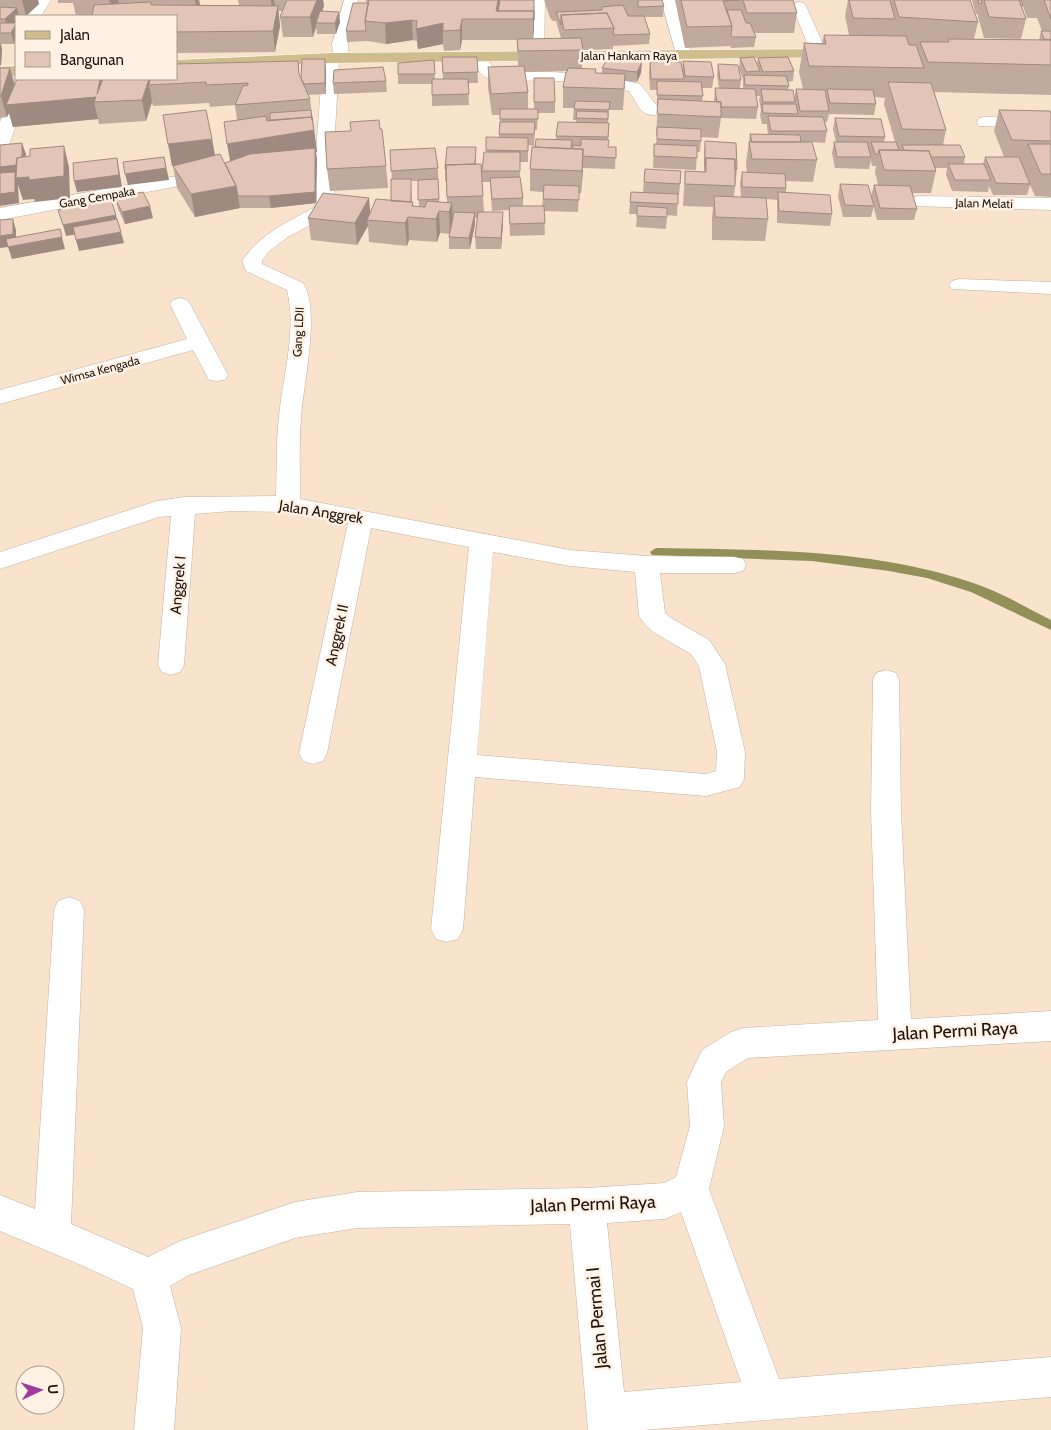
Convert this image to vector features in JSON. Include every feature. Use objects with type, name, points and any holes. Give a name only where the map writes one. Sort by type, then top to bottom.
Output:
[{"type":"main road","name":"Jalan Hankam Raya","points":[[178,65],[336,58],[858,54]]},
{"type":"street","points":[[35,15],[44,0]]},
{"type":"street","points":[[336,58],[351,0]]},
{"type":"street","points":[[536,55],[538,0]]},
{"type":"street","points":[[668,0],[684,54]]},
{"type":"street","points":[[799,6],[820,55]]},
{"type":"street","name":"Gang LDII","points":[[288,504],[290,416],[299,340],[299,296],[296,287],[253,267],[252,261],[261,248],[281,233],[320,212],[326,203],[324,166],[336,58]]},
{"type":"street","points":[[476,58],[489,73],[499,77],[563,76],[586,78],[634,87],[640,92],[647,107],[652,110],[700,117]]},
{"type":"street","points":[[0,145],[14,71]]},
{"type":"street","points":[[985,122],[1051,124]]},
{"type":"street","name":"Gang Cempaka","points":[[0,214],[194,178]]},
{"type":"street","name":"Jalan Melati","points":[[918,202],[1051,204]]},
{"type":"street","points":[[958,285],[1051,288]]},
{"type":"street","points":[[180,304],[216,375]]},
{"type":"street","name":"Wimsa Kengada","points":[[0,397],[199,342]]},
{"type":"street","name":"Jalan Anggrek","points":[[0,561],[157,509],[232,503],[288,504],[570,558],[647,564],[734,565]]},
{"type":"street","name":"Anggrek I","points":[[171,665],[184,506]]},
{"type":"street","name":"Anggrek II","points":[[312,753],[361,518]]},
{"type":"street","points":[[448,930],[482,541]]},
{"type":"street","points":[[462,765],[706,785],[730,779],[731,752],[712,664],[700,647],[662,625],[652,616],[647,564]]},
{"type":"street","points":[[886,680],[886,811],[895,1035]]},
{"type":"street","points":[[52,1236],[69,910]]},
{"type":"street","name":"Jalan Permi Raya","points":[[149,1277],[180,1260],[295,1220],[348,1211],[403,1208],[586,1206],[665,1201],[691,1189],[707,1126],[704,1082],[714,1061],[743,1043],[1051,1026]]},
{"type":"street","points":[[691,1189],[767,1400]]},
{"type":"street","name":"Jalan Permai I","points":[[586,1206],[607,1422]]},
{"type":"street","points":[[0,1213],[52,1236],[112,1258],[149,1277],[162,1328],[154,1430]]},
{"type":"street","points":[[607,1422],[767,1400],[1051,1377]]},
{"type":"building","points":[[287,0],[317,0],[310,17],[280,17]]},
{"type":"building","points":[[369,0],[498,0],[496,11],[534,11],[533,19],[462,19],[460,30],[443,31],[443,23],[416,29],[417,21],[412,20],[385,23],[365,21]]},
{"type":"building","points":[[500,0],[534,0],[534,11],[498,11]]},
{"type":"building","points":[[638,0],[662,0],[664,6],[638,7]]},
{"type":"building","points":[[681,0],[742,0],[723,1],[732,26],[687,27]]},
{"type":"building","points":[[743,0],[793,0],[797,13],[747,13]]},
{"type":"building","points":[[849,0],[890,0],[895,19],[853,18]]},
{"type":"building","points":[[894,0],[970,0],[978,22],[899,17]]},
{"type":"building","points":[[984,0],[1019,0],[1026,19],[989,17]]},
{"type":"building","points":[[1044,0],[1051,0],[1051,19]]},
{"type":"building","points":[[151,2],[151,5],[278,6],[273,31],[178,32],[178,15],[92,15],[94,5]]},
{"type":"building","points":[[353,3],[368,3],[365,21],[366,31],[346,31]]},
{"type":"building","points":[[623,5],[628,16],[644,16],[650,34],[613,35],[614,28],[607,13],[561,15],[561,25],[556,12],[602,10],[602,7]]},
{"type":"building","points":[[0,7],[17,8],[5,19],[0,19]]},
{"type":"building","points":[[727,10],[741,10],[746,23],[750,23],[756,37],[732,37],[732,26]]},
{"type":"building","points":[[320,11],[339,12],[335,23],[316,23]]},
{"type":"building","points":[[607,13],[614,28],[564,30],[561,15]]},
{"type":"building","points":[[0,23],[15,23],[11,33],[0,33]]},
{"type":"building","points":[[1041,31],[1051,31],[1051,40],[1044,39]]},
{"type":"building","points":[[824,35],[906,36],[909,45],[916,45],[924,68],[809,66],[804,43],[826,44]]},
{"type":"building","points":[[581,38],[583,50],[518,51],[517,39]]},
{"type":"building","points":[[948,39],[1051,40],[1051,65],[928,62],[920,42],[949,42]]},
{"type":"building","points":[[442,57],[477,57],[478,72],[443,73]]},
{"type":"building","points":[[754,57],[760,71],[746,72],[740,58]]},
{"type":"building","points":[[788,57],[794,71],[763,72],[758,58]]},
{"type":"building","points":[[608,58],[642,62],[637,72],[602,68]]},
{"type":"building","points":[[302,59],[325,59],[325,83],[304,84],[301,78]]},
{"type":"building","points":[[434,60],[435,74],[398,74],[398,63]]},
{"type":"building","points":[[298,61],[299,74],[310,99],[235,105],[243,86],[248,85],[248,83],[206,85],[206,82],[149,85],[150,80],[178,80],[178,64]]},
{"type":"building","points":[[683,61],[711,62],[714,77],[685,76]]},
{"type":"building","points":[[650,62],[681,62],[684,79],[651,79]]},
{"type":"building","points":[[718,64],[738,65],[741,80],[720,80]]},
{"type":"building","points":[[524,66],[528,92],[491,94],[488,67]]},
{"type":"building","points":[[383,67],[386,81],[333,83],[334,70]]},
{"type":"building","points":[[0,68],[10,68],[1,96],[0,96]]},
{"type":"building","points":[[568,68],[596,69],[595,73],[625,74],[624,89],[563,87]]},
{"type":"building","points":[[744,75],[786,76],[789,86],[745,85]]},
{"type":"building","points":[[534,78],[554,78],[555,102],[534,102]]},
{"type":"building","points":[[432,79],[468,79],[469,94],[432,95]]},
{"type":"building","points":[[17,80],[100,80],[97,94],[103,80],[149,80],[142,100],[94,102],[96,97],[6,105]]},
{"type":"building","points":[[657,81],[701,82],[703,96],[657,95]]},
{"type":"building","points":[[888,82],[931,83],[946,130],[902,129]]},
{"type":"building","points":[[715,88],[755,89],[758,107],[721,107],[721,102],[717,102]]},
{"type":"building","points":[[761,89],[793,90],[795,102],[763,102]]},
{"type":"building","points":[[796,89],[825,90],[829,111],[800,111]]},
{"type":"building","points":[[827,89],[873,90],[876,104],[830,103]]},
{"type":"building","points":[[658,99],[721,102],[721,117],[657,114]]},
{"type":"building","points":[[575,101],[610,102],[609,110],[574,109]]},
{"type":"building","points":[[762,104],[796,104],[798,114],[763,113]]},
{"type":"building","points":[[500,109],[538,109],[538,119],[500,119]]},
{"type":"building","points":[[206,110],[212,139],[168,144],[163,115]]},
{"type":"building","points":[[311,110],[312,117],[270,120],[270,113]]},
{"type":"building","points":[[999,110],[1050,111],[1051,141],[1012,140]]},
{"type":"building","points":[[577,111],[608,112],[608,119],[576,118]]},
{"type":"building","points":[[266,116],[267,121],[312,117],[314,130],[227,144],[224,122]]},
{"type":"building","points":[[768,116],[823,117],[827,131],[771,131]]},
{"type":"building","points":[[835,118],[881,119],[885,137],[839,136]]},
{"type":"building","points":[[379,120],[380,129],[382,129],[386,166],[327,169],[325,132],[351,131],[350,122]]},
{"type":"building","points":[[500,122],[535,122],[534,134],[499,134]]},
{"type":"building","points":[[558,122],[609,123],[608,137],[556,136]]},
{"type":"building","points":[[657,127],[701,129],[701,141],[657,139]]},
{"type":"building","points":[[750,134],[800,135],[801,142],[752,142]]},
{"type":"building","points":[[486,137],[528,138],[528,151],[486,150]]},
{"type":"building","points":[[536,139],[572,140],[571,149],[535,147]]},
{"type":"building","points":[[581,139],[609,140],[608,147],[616,147],[616,158],[583,156],[583,149],[573,149],[573,145],[581,146]]},
{"type":"building","points":[[705,141],[736,143],[737,169],[735,169],[735,159],[706,158],[705,167]]},
{"type":"building","points":[[749,142],[812,142],[817,160],[752,159]]},
{"type":"building","points":[[834,142],[867,142],[871,157],[837,157]]},
{"type":"building","points":[[871,142],[896,142],[899,150],[879,150],[878,154],[875,154]]},
{"type":"building","points":[[22,143],[22,157],[17,158],[16,165],[0,167],[0,145]]},
{"type":"building","points":[[654,144],[697,146],[697,158],[654,156]]},
{"type":"building","points":[[1028,144],[1051,144],[1051,174],[1041,174]]},
{"type":"building","points":[[902,145],[960,145],[965,157],[931,157],[929,151],[904,150]]},
{"type":"building","points":[[64,146],[64,176],[29,180],[29,177],[16,178],[17,158],[30,156],[30,149]]},
{"type":"building","points":[[447,147],[476,147],[475,164],[446,165],[445,169]]},
{"type":"building","points":[[532,147],[583,149],[582,171],[530,169]]},
{"type":"building","points":[[315,148],[315,192],[269,196],[238,196],[236,186],[225,163],[250,154]]},
{"type":"building","points":[[435,148],[438,168],[391,171],[390,150]]},
{"type":"building","points":[[879,150],[929,151],[936,171],[884,170]]},
{"type":"building","points":[[484,152],[520,152],[520,171],[482,171]]},
{"type":"building","points":[[220,154],[236,186],[191,194],[173,166]]},
{"type":"building","points":[[164,157],[166,168],[125,174],[123,162]]},
{"type":"building","points":[[985,157],[1019,157],[1030,184],[996,183]]},
{"type":"building","points":[[117,158],[119,175],[74,181],[73,163]]},
{"type":"building","points":[[706,158],[735,159],[735,186],[685,184],[685,171],[706,172]]},
{"type":"building","points":[[481,164],[483,196],[447,197],[446,165]]},
{"type":"building","points":[[948,164],[984,164],[991,180],[955,180]]},
{"type":"building","points":[[645,169],[681,171],[680,184],[644,182]]},
{"type":"building","points":[[15,172],[15,192],[0,194],[0,173]]},
{"type":"building","points":[[742,172],[785,174],[786,188],[742,187]]},
{"type":"building","points":[[520,177],[523,198],[492,199],[490,178]]},
{"type":"building","points":[[391,179],[411,179],[411,202],[391,201]]},
{"type":"building","points":[[438,179],[439,199],[418,200],[418,180]]},
{"type":"building","points":[[840,184],[868,185],[874,206],[845,205]]},
{"type":"building","points":[[544,185],[579,186],[579,200],[543,199]]},
{"type":"building","points":[[874,185],[910,186],[917,209],[880,208]]},
{"type":"building","points":[[143,192],[150,206],[122,212],[115,198]]},
{"type":"building","points":[[631,192],[678,194],[678,204],[630,202]]},
{"type":"building","points":[[778,192],[830,195],[832,214],[779,211]]},
{"type":"building","points":[[323,193],[369,198],[355,223],[308,218]]},
{"type":"building","points":[[714,196],[766,198],[768,219],[715,217]]},
{"type":"building","points":[[376,199],[413,202],[412,206],[425,207],[427,201],[452,203],[449,212],[439,211],[436,219],[408,217],[405,223],[367,220]]},
{"type":"building","points":[[111,200],[116,215],[63,225],[58,210]]},
{"type":"building","points":[[509,206],[544,206],[545,223],[510,224]]},
{"type":"building","points":[[637,206],[667,208],[667,217],[637,216]]},
{"type":"building","points":[[454,212],[475,213],[469,238],[449,237]]},
{"type":"building","points":[[478,212],[503,212],[501,238],[475,237]]},
{"type":"building","points":[[13,219],[13,234],[0,236],[0,220]]},
{"type":"building","points":[[117,219],[121,232],[76,240],[73,227]]},
{"type":"building","points":[[60,229],[62,237],[8,247],[6,239]]},
{"type":"waterway","points":[[656,552],[812,557],[889,566],[965,585],[997,598],[1051,625]]}]
